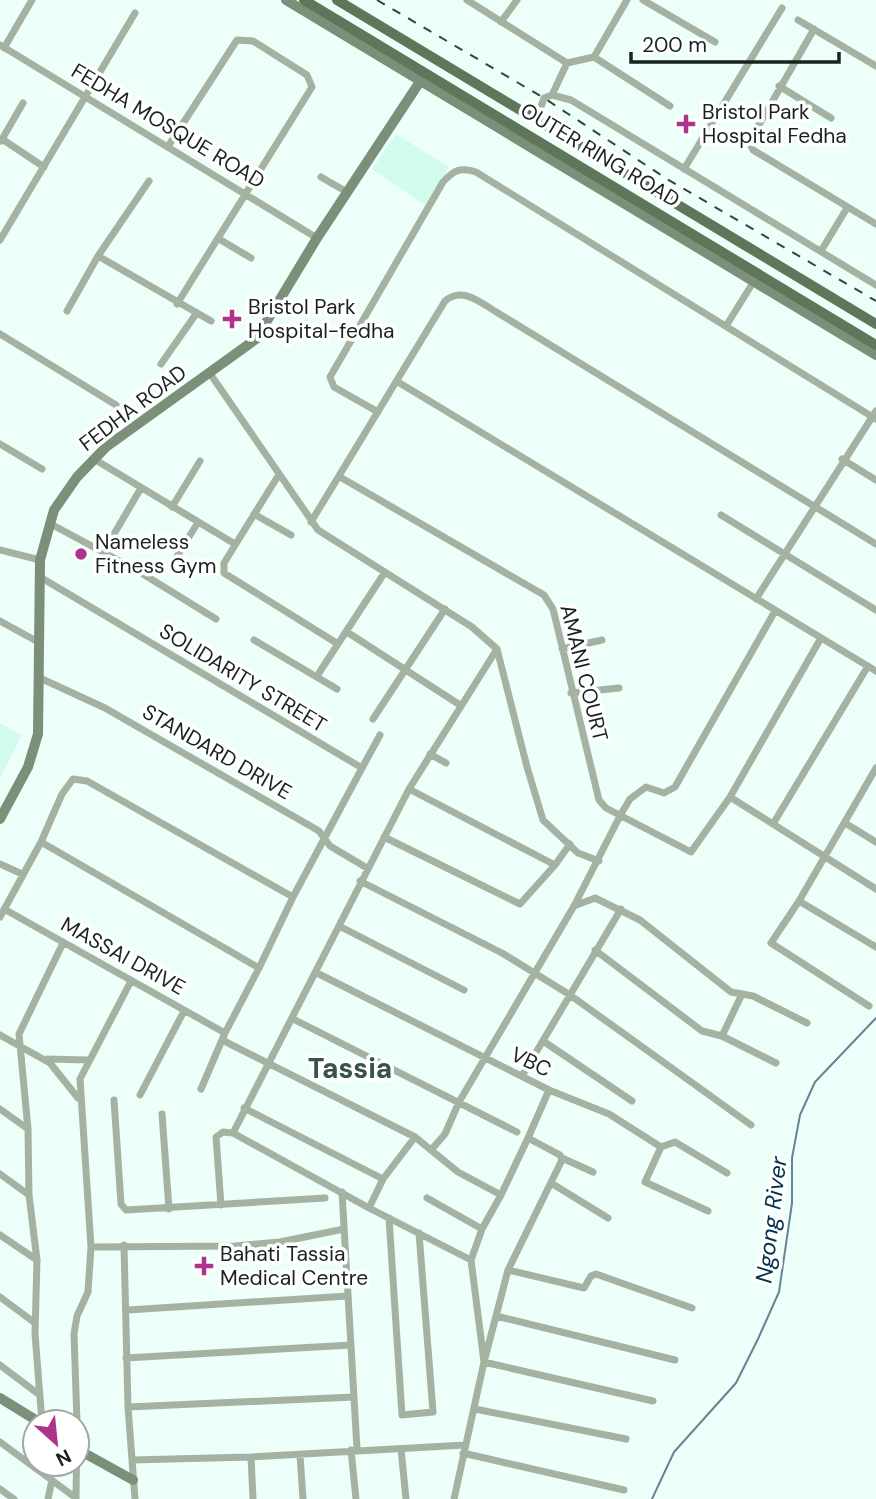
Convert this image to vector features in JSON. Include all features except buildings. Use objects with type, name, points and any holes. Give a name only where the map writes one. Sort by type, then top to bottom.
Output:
[{"type":"main road","name":"OUTER RING ROAD","points":[[303,0],[876,345]]},
{"type":"main road","name":"OUTER RING ROAD","points":[[337,0],[876,324]]},
{"type":"street","points":[[2,47],[33,0]]},
{"type":"street","points":[[286,0],[876,355]]},
{"type":"street","points":[[467,0],[567,63],[594,57],[670,106]]},
{"type":"street","points":[[501,22],[517,0]]},
{"type":"street","points":[[594,57],[627,0]]},
{"type":"street","points":[[643,0],[715,42]]},
{"type":"street","points":[[684,169],[782,8]]},
{"type":"street","points":[[0,240],[135,13]]},
{"type":"street","points":[[798,20],[876,66]]},
{"type":"street","points":[[814,29],[749,138],[750,146],[876,224]]},
{"type":"street","points":[[169,145],[235,42],[242,38],[253,41],[307,75],[312,87],[177,304]]},
{"type":"street","name":"FEDHA MOSQUE ROAD","points":[[2,47],[169,145],[317,238]]},
{"type":"street","points":[[537,118],[544,98],[552,94],[567,63]]},
{"type":"street","name":"FEDHA ROAD","points":[[0,819],[34,751],[40,717],[40,560],[49,523],[66,491],[94,459],[118,438],[211,375],[256,339],[317,238],[421,80]]},
{"type":"street","points":[[779,86],[831,118]]},
{"type":"street","points":[[552,94],[571,100],[876,285]]},
{"type":"street","points":[[23,103],[1,141],[44,167]]},
{"type":"street","points":[[378,412],[334,387],[330,377],[443,182],[459,169],[476,172],[875,416],[842,459],[756,599]]},
{"type":"street","points":[[321,177],[347,192]]},
{"type":"street","points":[[67,311],[98,256],[149,181]]},
{"type":"street","points":[[821,251],[847,208]]},
{"type":"street","points":[[219,239],[251,258]]},
{"type":"street","points":[[98,256],[177,304],[211,321]]},
{"type":"street","points":[[726,326],[754,281]]},
{"type":"street","points":[[311,523],[445,301],[452,295],[464,294],[876,544]]},
{"type":"street","points":[[161,364],[196,314]]},
{"type":"street","points":[[0,334],[116,405]]},
{"type":"street","points":[[211,375],[311,523],[330,540],[472,627],[497,649],[543,820],[585,857],[599,862]]},
{"type":"street","points":[[398,382],[876,671]]},
{"type":"street","points":[[0,444],[42,469]]},
{"type":"street","points":[[94,459],[197,524],[235,544]]},
{"type":"street","points":[[842,459],[876,480]]},
{"type":"street","points":[[172,507],[200,461]]},
{"type":"street","points":[[278,476],[224,563],[226,577],[338,644]]},
{"type":"street","name":"AMANI COURT","points":[[340,477],[544,595],[553,609],[596,795],[606,808],[691,852],[730,797]]},
{"type":"street","points":[[104,551],[141,488]]},
{"type":"street","points":[[254,514],[291,536]]},
{"type":"street","points":[[721,515],[876,610]]},
{"type":"street","points":[[49,523],[104,551],[216,619]]},
{"type":"street","points":[[174,561],[197,524]]},
{"type":"street","points":[[0,550],[40,560]]},
{"type":"street","points":[[317,676],[385,572]]},
{"type":"street","name":"SOLIDARITY STREET","points":[[40,577],[362,768]]},
{"type":"street","points":[[373,719],[445,609]]},
{"type":"street","points":[[432,1149],[445,1134],[460,1102],[599,862],[630,799],[642,789],[651,787],[664,793],[675,788],[775,611]]},
{"type":"street","points":[[0,621],[40,644]]},
{"type":"street","points":[[346,632],[460,705]]},
{"type":"street","points":[[821,638],[730,797],[876,889]]},
{"type":"street","points":[[254,640],[337,689]]},
{"type":"street","points":[[562,649],[601,640]]},
{"type":"street","points":[[233,1133],[341,927],[360,881],[409,789],[497,649]]},
{"type":"street","points":[[773,824],[867,666]]},
{"type":"street","name":"STANDARD DRIVE","points":[[40,678],[128,721],[308,824],[326,838],[330,846],[367,868]]},
{"type":"street","points":[[571,693],[619,688]]},
{"type":"street","points":[[201,1089],[223,1037],[293,897],[380,735]]},
{"type":"street","points":[[430,754],[446,763]]},
{"type":"street","points":[[869,1006],[771,943],[873,781],[876,768]]},
{"type":"street","points":[[2,913],[41,842],[67,785],[79,779],[293,897]]},
{"type":"street","points":[[409,789],[555,865]]},
{"type":"street","points":[[845,823],[876,842]]},
{"type":"street","points":[[384,837],[520,905],[570,844]]},
{"type":"street","points":[[41,842],[259,968]]},
{"type":"street","points":[[0,864],[22,874]]},
{"type":"street","points":[[360,881],[502,953],[570,995],[751,1125]]},
{"type":"street","points":[[574,906],[596,898],[621,909],[732,992],[753,996],[807,1023]]},
{"type":"street","points":[[799,901],[876,947]]},
{"type":"street","points":[[522,1076],[621,909]]},
{"type":"street","name":"MASSAI DRIVE","points":[[2,913],[131,981],[270,1063],[415,1137],[458,1172],[501,1195]]},
{"type":"street","points":[[341,927],[464,990]]},
{"type":"street","points":[[39,1408],[35,1322],[37,1259],[29,1195],[28,1129],[19,1034],[63,943]]},
{"type":"street","points":[[595,950],[702,1031],[722,1036],[776,1063]]},
{"type":"street","name":"VBC","points":[[317,973],[549,1090],[609,1114],[661,1147],[675,1142],[727,1173]]},
{"type":"street","points":[[77,1408],[74,1334],[77,1316],[88,1292],[91,1247],[79,1098],[80,1074],[131,981]]},
{"type":"street","points":[[722,1036],[742,994]]},
{"type":"street","points":[[140,1095],[184,1011]]},
{"type":"street","points":[[293,1019],[517,1132]]},
{"type":"street","points":[[0,1035],[56,1068],[79,1098]]},
{"type":"street","points":[[543,1041],[632,1101]]},
{"type":"street","points":[[44,1059],[88,1060]]},
{"type":"street","points":[[484,1362],[471,1259],[482,1229],[501,1195],[549,1090]]},
{"type":"street","points":[[114,1100],[121,1206],[127,1210],[325,1198]]},
{"type":"street","points":[[244,1108],[383,1179]]},
{"type":"street","points":[[0,1109],[28,1129]]},
{"type":"street","points":[[162,1114],[169,1209]]},
{"type":"street","points":[[221,1205],[216,1137],[223,1132],[233,1133],[369,1208],[471,1259]]},
{"type":"street","points":[[369,1208],[383,1179],[415,1137]]},
{"type":"street","points":[[528,1138],[593,1172]]},
{"type":"street","points":[[661,1147],[645,1182],[708,1211]]},
{"type":"street","points":[[454,1499],[484,1362],[508,1270],[562,1158]]},
{"type":"street","points":[[0,1174],[29,1195]]},
{"type":"street","points":[[551,1183],[608,1218]]},
{"type":"street","points":[[342,1192],[354,1397],[356,1499]]},
{"type":"street","points":[[427,1198],[482,1229]]},
{"type":"street","points":[[389,1218],[402,1415],[433,1412],[419,1233]]},
{"type":"street","points":[[91,1247],[235,1246],[280,1242],[344,1229]]},
{"type":"street","points":[[0,1235],[37,1259]]},
{"type":"street","points":[[124,1245],[128,1310],[128,1407],[135,1499]]},
{"type":"street","points":[[508,1270],[584,1288],[591,1276],[596,1274],[692,1308]]},
{"type":"street","points":[[128,1310],[348,1296]]},
{"type":"street","points":[[0,1297],[35,1322]]},
{"type":"street","points":[[496,1316],[675,1360]]},
{"type":"street","points":[[126,1358],[351,1345]]},
{"type":"street","points":[[484,1362],[653,1401]]},
{"type":"street","points":[[0,1365],[37,1392]]},
{"type":"street","points":[[128,1407],[354,1397]]},
{"type":"street","points":[[0,1398],[21,1411]]},
{"type":"street","points":[[475,1409],[626,1439]]},
{"type":"street","points":[[0,1442],[76,1499]]},
{"type":"street","points":[[401,1449],[406,1499]]},
{"type":"street","points":[[132,1460],[300,1455],[354,1450],[464,1449],[624,1490]]},
{"type":"street","points":[[300,1455],[303,1499]]},
{"type":"street","points":[[91,1457],[133,1480]]},
{"type":"street","points":[[251,1457],[253,1499]]},
{"type":"street","points":[[76,1478],[76,1499]]},
{"type":"street","points":[[48,1499],[52,1480]]},
{"type":"street","points":[[0,1489],[14,1499]]},
{"type":"shaded area","points":[[396,134],[449,167],[425,205],[372,169]]},
{"type":"shaded area","points":[[0,723],[22,735],[0,778]]},
{"type":"waterway","name":"Ngong River","points":[[652,1499],[674,1452],[736,1383],[758,1339],[779,1292],[792,1203],[792,1158],[800,1115],[815,1082],[876,1018]]},
{"type":"railway","points":[[377,0],[544,98],[667,179],[876,301]]},
{"type":"place","name":"Bristol Park Hospital Fedha","points":[[686,124]]},
{"type":"place","name":"Bristol Park Hospital-fedha","points":[[232,319]]},
{"type":"place","name":"Nameless Fitness Gym","points":[[81,554]]},
{"type":"place","name":"Bahati Tassia Medical Centre","points":[[204,1266]]},
{"type":"district","name":"Tassia","points":[[350,1068]]}]
